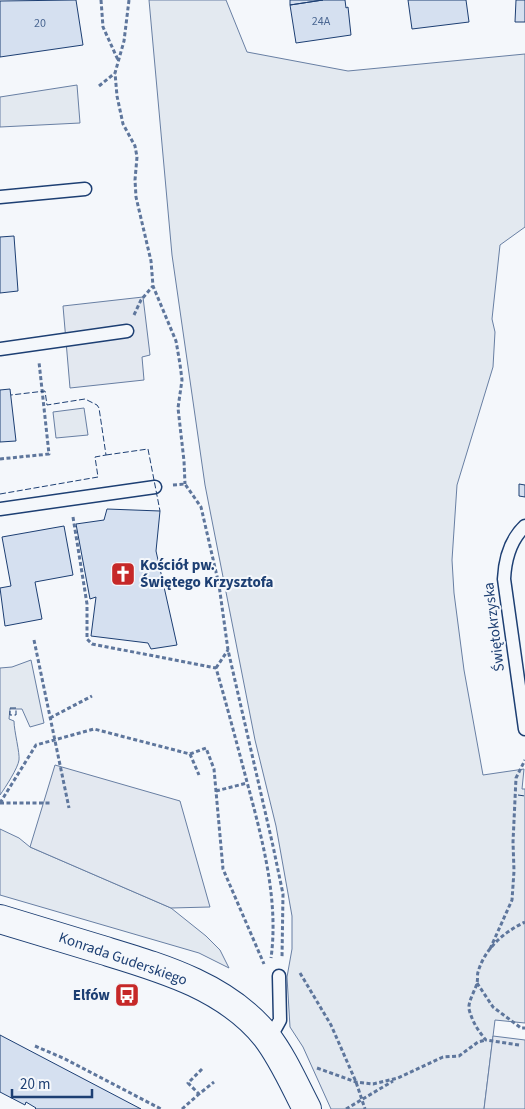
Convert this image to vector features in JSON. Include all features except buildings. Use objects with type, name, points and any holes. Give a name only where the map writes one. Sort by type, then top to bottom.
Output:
[{"type":"street","name":"Konrada Guderskiego","points":[[0,919],[141,962],[185,978],[222,998],[243,1014],[266,1036],[281,1057],[307,1109]]},
{"type":"lane","points":[[0,197],[85,189]]},
{"type":"lane","points":[[0,349],[127,331]]},
{"type":"lane","points":[[0,509],[155,487]]},
{"type":"lane","name":"Świętokrzyska","points":[[525,526],[512,544],[505,560],[504,579],[525,730]]},
{"type":"lane","points":[[266,1036],[280,1020],[279,976]]},
{"type":"path","points":[[101,0],[104,28],[118,60]]},
{"type":"path","points":[[129,0],[124,41],[115,73],[117,96],[123,124],[135,146],[138,157],[135,180],[151,261],[153,286],[176,341],[182,380],[178,408],[185,484],[201,507],[219,584],[228,650],[273,846],[282,894],[282,953],[279,976]]},
{"type":"path","points":[[98,86],[115,73]]},
{"type":"path","points":[[127,331],[141,300],[153,286]]},
{"type":"path","points":[[0,459],[49,454],[41,375]]},
{"type":"path","points":[[155,487],[185,484]]},
{"type":"path","points":[[70,499],[87,604],[87,639],[99,647],[216,668]]},
{"type":"path","points":[[34,640],[69,808]]},
{"type":"path","points":[[228,650],[216,668],[260,833],[266,864],[273,927],[271,961]]},
{"type":"path","points":[[50,718],[92,696]]},
{"type":"path","points":[[0,803],[36,745],[94,729],[190,754],[206,748],[214,769],[223,869],[280,1002]]},
{"type":"path","points":[[190,754],[199,775]]},
{"type":"path","points":[[486,1040],[473,1022],[468,1007],[483,960],[490,949],[512,900],[516,778],[525,760]]},
{"type":"path","points":[[216,791],[247,783]]},
{"type":"path","points":[[0,803],[52,803]]},
{"type":"path","points":[[490,949],[509,930],[525,922]]},
{"type":"path","points":[[273,946],[288,960]]},
{"type":"path","points":[[294,966],[331,1024],[356,1082],[365,1109]]},
{"type":"path","points":[[477,983],[493,1007],[521,1028],[525,1028]]},
{"type":"path","points":[[346,1109],[398,1078],[443,1057],[459,1056],[478,1042],[486,1040],[519,1045]]},
{"type":"path","points":[[35,1046],[63,1058],[161,1109]]},
{"type":"path","points":[[314,1066],[356,1082],[373,1084],[398,1078]]},
{"type":"path","points":[[199,1094],[188,1083],[202,1069]]},
{"type":"path","points":[[182,1109],[214,1082]]},
{"type":"shaded area","points":[[149,0],[226,0],[247,52],[348,71],[525,54],[525,227],[500,245],[492,319],[495,332],[493,367],[457,485],[452,560],[454,593],[464,670],[483,775],[524,769],[522,789],[525,789],[525,1023],[495,1020],[484,1109],[331,1109],[303,1047],[290,1027],[287,977],[292,949],[292,916],[276,826],[255,740],[205,485],[172,255]]},
{"type":"shaded area","points":[[77,85],[80,123],[0,127],[0,97]]},
{"type":"shaded area","points":[[143,297],[150,355],[142,357],[144,380],[70,388],[63,306]]},
{"type":"shaded area","points":[[84,408],[88,435],[56,438],[53,412]]},
{"type":"shaded area","points":[[31,660],[44,723],[30,727],[22,709],[10,709],[9,719],[14,721],[19,760],[14,773],[0,795],[0,668],[12,667]]},
{"type":"shaded area","points":[[55,765],[180,801],[210,907],[171,908],[30,847]]},
{"type":"shaded area","points":[[0,829],[19,838],[30,847],[171,908],[206,936],[220,950],[229,968],[199,953],[0,895]]},
{"type":"shaded area","points":[[493,1036],[525,1040],[525,1109],[484,1109]]},
{"type":"fence","points":[[0,494],[98,477],[95,457],[106,455],[97,405],[85,399],[47,405],[45,391],[11,395]]},
{"type":"fence","points":[[106,455],[148,449],[160,511]]},
{"type":"fence","points":[[10,708],[16,708],[16,715],[10,715],[10,708]]},
{"type":"fence","points":[[518,795],[525,796]]},
{"type":"place","name":"Kościół pw. Świętego Krzysztofa","points":[[123,574]]},
{"type":"place","name":"Elfów","points":[[127,995]]}]
